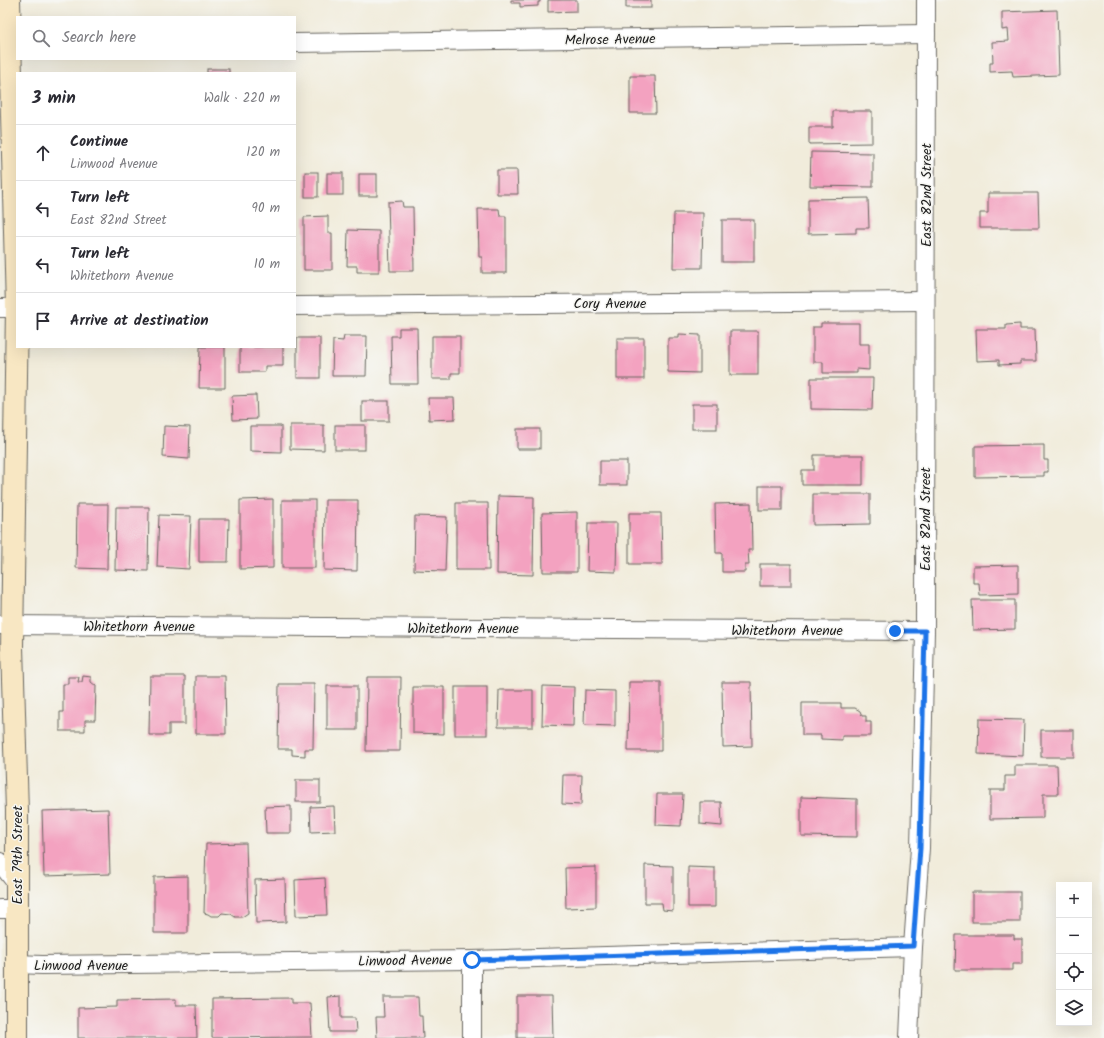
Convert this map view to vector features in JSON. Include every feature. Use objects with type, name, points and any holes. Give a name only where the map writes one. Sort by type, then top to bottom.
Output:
[{"type":"main road","name":"East 79th Street","points":[[10,0],[9,48],[16,276]]},
{"type":"main road","name":"East 79th Street","points":[[16,337],[6,625],[17,811],[18,884],[8,909],[17,964],[17,1038]]},
{"type":"street","name":"East 82nd Street","points":[[909,1038],[913,946],[920,848],[925,631],[926,0]]},
{"type":"street","name":"Melrose Avenue","points":[[296,43],[926,34]]},
{"type":"street","name":"Cory Avenue","points":[[296,306],[925,301]]},
{"type":"street","points":[[0,308],[16,308]]},
{"type":"street","name":"Whitethorn Avenue","points":[[6,625],[925,631]]},
{"type":"street","points":[[0,862],[18,884]]},
{"type":"street","name":"Linwood Avenue","points":[[17,964],[42,966],[472,960],[913,946]]},
{"type":"street","points":[[472,960],[472,1038]]},
{"type":"building","points":[[511,0],[540,0],[540,2],[538,2],[538,6],[520,7],[520,3],[511,3]]},
{"type":"building","points":[[548,0],[577,0],[577,11],[548,12]]},
{"type":"building","points":[[626,0],[651,0],[651,8],[626,8]]},
{"type":"building","points":[[1057,10],[1059,75],[1013,77],[1012,71],[990,72],[990,63],[993,63],[992,42],[1009,41],[1008,29],[1002,30],[1002,12]]},
{"type":"building","points":[[207,69],[229,69],[229,72],[207,72]]},
{"type":"building","points":[[630,76],[655,76],[656,113],[630,113]]},
{"type":"building","points":[[833,111],[872,111],[872,143],[809,144],[809,127],[833,127]]},
{"type":"building","points":[[811,152],[873,153],[873,187],[810,186]]},
{"type":"building","points":[[497,170],[517,170],[518,194],[497,194]]},
{"type":"building","points":[[305,172],[318,172],[318,197],[305,197]]},
{"type":"building","points":[[327,173],[343,173],[343,195],[327,195]]},
{"type":"building","points":[[359,174],[377,174],[377,196],[359,196]]},
{"type":"building","points":[[988,193],[1038,193],[1039,228],[980,228],[980,213],[988,213]]},
{"type":"building","points":[[868,198],[869,228],[856,228],[856,233],[808,234],[808,199]]},
{"type":"building","points":[[402,201],[403,207],[413,207],[414,271],[390,271],[388,202]]},
{"type":"building","points":[[478,209],[499,209],[500,216],[506,216],[506,273],[482,273],[482,257],[479,257]]},
{"type":"building","points":[[674,213],[703,213],[702,268],[673,268]]},
{"type":"building","points":[[328,216],[328,233],[332,233],[332,270],[304,270],[304,217]]},
{"type":"building","points":[[722,220],[754,220],[754,262],[722,262]]},
{"type":"building","points":[[348,230],[379,231],[379,272],[357,272],[357,266],[347,266]]},
{"type":"building","points":[[821,323],[859,323],[859,344],[869,344],[869,370],[857,369],[857,373],[823,373],[823,362],[813,362],[813,327],[821,327]]},
{"type":"building","points":[[1020,324],[1020,329],[1035,329],[1036,361],[1020,361],[1020,364],[999,365],[999,360],[977,361],[976,329],[1006,329],[1006,325]]},
{"type":"building","points":[[399,328],[417,328],[418,384],[392,384],[391,336],[399,336]]},
{"type":"building","points":[[730,331],[758,331],[758,375],[730,375]]},
{"type":"building","points":[[679,334],[700,335],[700,373],[668,372],[668,338],[679,338]]},
{"type":"building","points":[[344,336],[367,336],[366,376],[332,376],[333,340],[343,341]]},
{"type":"building","points":[[432,336],[460,336],[460,373],[451,373],[451,379],[432,379]]},
{"type":"building","points":[[297,338],[320,338],[320,378],[297,378]]},
{"type":"building","points":[[617,338],[644,338],[644,379],[617,379]]},
{"type":"building","points":[[200,348],[225,348],[225,388],[199,388]]},
{"type":"building","points":[[240,348],[283,348],[283,366],[265,366],[265,372],[240,372]]},
{"type":"building","points":[[811,378],[873,378],[872,410],[811,409]]},
{"type":"building","points":[[256,395],[257,419],[233,420],[232,396]]},
{"type":"building","points":[[428,398],[454,398],[455,419],[429,420]]},
{"type":"building","points":[[362,401],[389,401],[389,421],[362,421]]},
{"type":"building","points":[[692,404],[717,404],[717,429],[692,429]]},
{"type":"building","points":[[290,425],[324,425],[324,450],[290,449]]},
{"type":"building","points":[[335,425],[365,425],[365,450],[335,450]]},
{"type":"building","points":[[164,426],[190,427],[189,459],[163,457]]},
{"type":"building","points":[[250,426],[281,426],[281,452],[250,451]]},
{"type":"building","points":[[517,429],[540,429],[540,449],[517,449]]},
{"type":"building","points":[[1044,445],[1044,460],[1048,460],[1048,472],[1044,472],[1044,476],[975,477],[975,446]]},
{"type":"building","points":[[814,455],[863,455],[863,485],[802,485],[802,470],[814,470]]},
{"type":"building","points":[[600,461],[627,461],[627,485],[600,485]]},
{"type":"building","points":[[759,486],[782,486],[782,510],[759,510]]},
{"type":"building","points":[[813,494],[870,494],[870,524],[813,525]]},
{"type":"building","points":[[498,496],[534,497],[533,575],[497,574]]},
{"type":"building","points":[[273,499],[273,568],[240,569],[240,500]]},
{"type":"building","points":[[282,500],[315,500],[315,568],[282,568]]},
{"type":"building","points":[[325,500],[358,500],[357,571],[324,570]]},
{"type":"building","points":[[456,503],[488,503],[489,570],[456,570]]},
{"type":"building","points":[[751,503],[752,550],[748,550],[749,565],[745,565],[745,572],[722,572],[722,553],[716,553],[715,504]]},
{"type":"building","points":[[77,504],[108,504],[107,569],[76,568]]},
{"type":"building","points":[[116,507],[149,507],[148,571],[115,570]]},
{"type":"building","points":[[577,512],[577,572],[543,572],[542,513]]},
{"type":"building","points":[[629,513],[661,513],[662,564],[629,564]]},
{"type":"building","points":[[159,515],[191,516],[189,569],[157,567]]},
{"type":"building","points":[[415,516],[447,517],[445,571],[414,570]]},
{"type":"building","points":[[199,519],[229,519],[228,562],[199,562]]},
{"type":"building","points":[[588,523],[617,523],[616,572],[587,571]]},
{"type":"building","points":[[760,564],[791,564],[791,586],[760,586]]},
{"type":"building","points":[[1018,565],[1018,594],[980,595],[979,583],[973,583],[973,566]]},
{"type":"building","points":[[972,600],[1015,600],[1015,629],[973,630]]},
{"type":"building","points":[[83,676],[91,677],[91,682],[96,686],[95,720],[85,720],[85,731],[60,731],[60,712],[63,712],[63,684],[68,684],[68,677],[79,677],[78,682],[82,682]]},
{"type":"building","points":[[150,676],[185,676],[185,724],[169,724],[169,735],[149,735]]},
{"type":"building","points":[[196,676],[225,676],[226,734],[196,734]]},
{"type":"building","points":[[367,677],[401,677],[400,751],[366,751]]},
{"type":"building","points":[[629,682],[661,682],[661,751],[628,751]]},
{"type":"building","points":[[722,682],[751,682],[752,746],[723,747]]},
{"type":"building","points":[[279,684],[314,684],[313,749],[305,749],[305,756],[292,755],[292,749],[278,749]]},
{"type":"building","points":[[327,686],[357,686],[357,730],[327,730]]},
{"type":"building","points":[[543,686],[574,687],[573,726],[542,725]]},
{"type":"building","points":[[413,687],[444,687],[444,734],[413,733]]},
{"type":"building","points":[[455,687],[487,687],[487,735],[455,735]]},
{"type":"building","points":[[499,690],[533,690],[533,727],[498,727]]},
{"type":"building","points":[[585,690],[615,691],[615,726],[584,725]]},
{"type":"building","points":[[802,703],[841,703],[841,708],[855,708],[860,711],[862,716],[866,716],[866,722],[871,722],[871,736],[842,736],[842,740],[821,739],[821,735],[802,735]]},
{"type":"building","points":[[979,719],[1024,720],[1023,756],[978,754]]},
{"type":"building","points":[[1041,730],[1074,730],[1074,757],[1041,757]]},
{"type":"building","points":[[1015,765],[1057,765],[1058,794],[1043,794],[1043,818],[990,819],[990,790],[1005,790],[1005,776],[1015,776]]},
{"type":"building","points":[[563,775],[582,775],[581,805],[562,804]]},
{"type":"building","points":[[296,780],[320,780],[320,802],[296,802]]},
{"type":"building","points":[[657,794],[683,794],[681,826],[656,825]]},
{"type":"building","points":[[801,797],[857,799],[857,837],[801,836]]},
{"type":"building","points":[[700,802],[721,802],[722,826],[700,824]]},
{"type":"building","points":[[291,806],[291,833],[266,833],[265,807]]},
{"type":"building","points":[[334,806],[335,831],[311,832],[310,807]]},
{"type":"building","points":[[108,809],[110,874],[44,876],[42,811]]},
{"type":"building","points":[[246,843],[248,913],[242,917],[235,917],[231,914],[222,913],[219,916],[211,916],[204,913],[206,844]]},
{"type":"building","points":[[645,865],[673,866],[673,911],[663,910],[662,903],[645,903]]},
{"type":"building","points":[[596,867],[596,907],[566,908],[565,868]]},
{"type":"building","points":[[688,867],[715,868],[715,907],[688,907]]},
{"type":"building","points":[[188,876],[188,933],[154,933],[154,877]]},
{"type":"building","points":[[325,878],[327,915],[296,916],[295,880]]},
{"type":"building","points":[[285,879],[286,922],[256,923],[255,880]]},
{"type":"building","points":[[972,892],[1020,892],[1020,922],[972,922]]},
{"type":"building","points":[[956,935],[1014,935],[1014,939],[1022,939],[1022,964],[1012,964],[1012,970],[955,970]]},
{"type":"building","points":[[341,996],[341,1018],[355,1018],[356,1032],[330,1032],[328,997]]},
{"type":"building","points":[[517,996],[552,996],[553,1038],[517,1038]]},
{"type":"building","points":[[383,997],[418,997],[419,1016],[422,1016],[423,1038],[377,1038],[376,1017],[384,1017]]},
{"type":"building","points":[[291,998],[291,1003],[310,1003],[312,1037],[212,1038],[212,999]]},
{"type":"building","points":[[176,999],[176,1005],[196,1005],[197,1038],[78,1038],[78,1008],[117,1007],[117,1000]]},
{"type":"route","points":[[472,960],[913,946],[920,848],[925,631],[895,631]]}]
